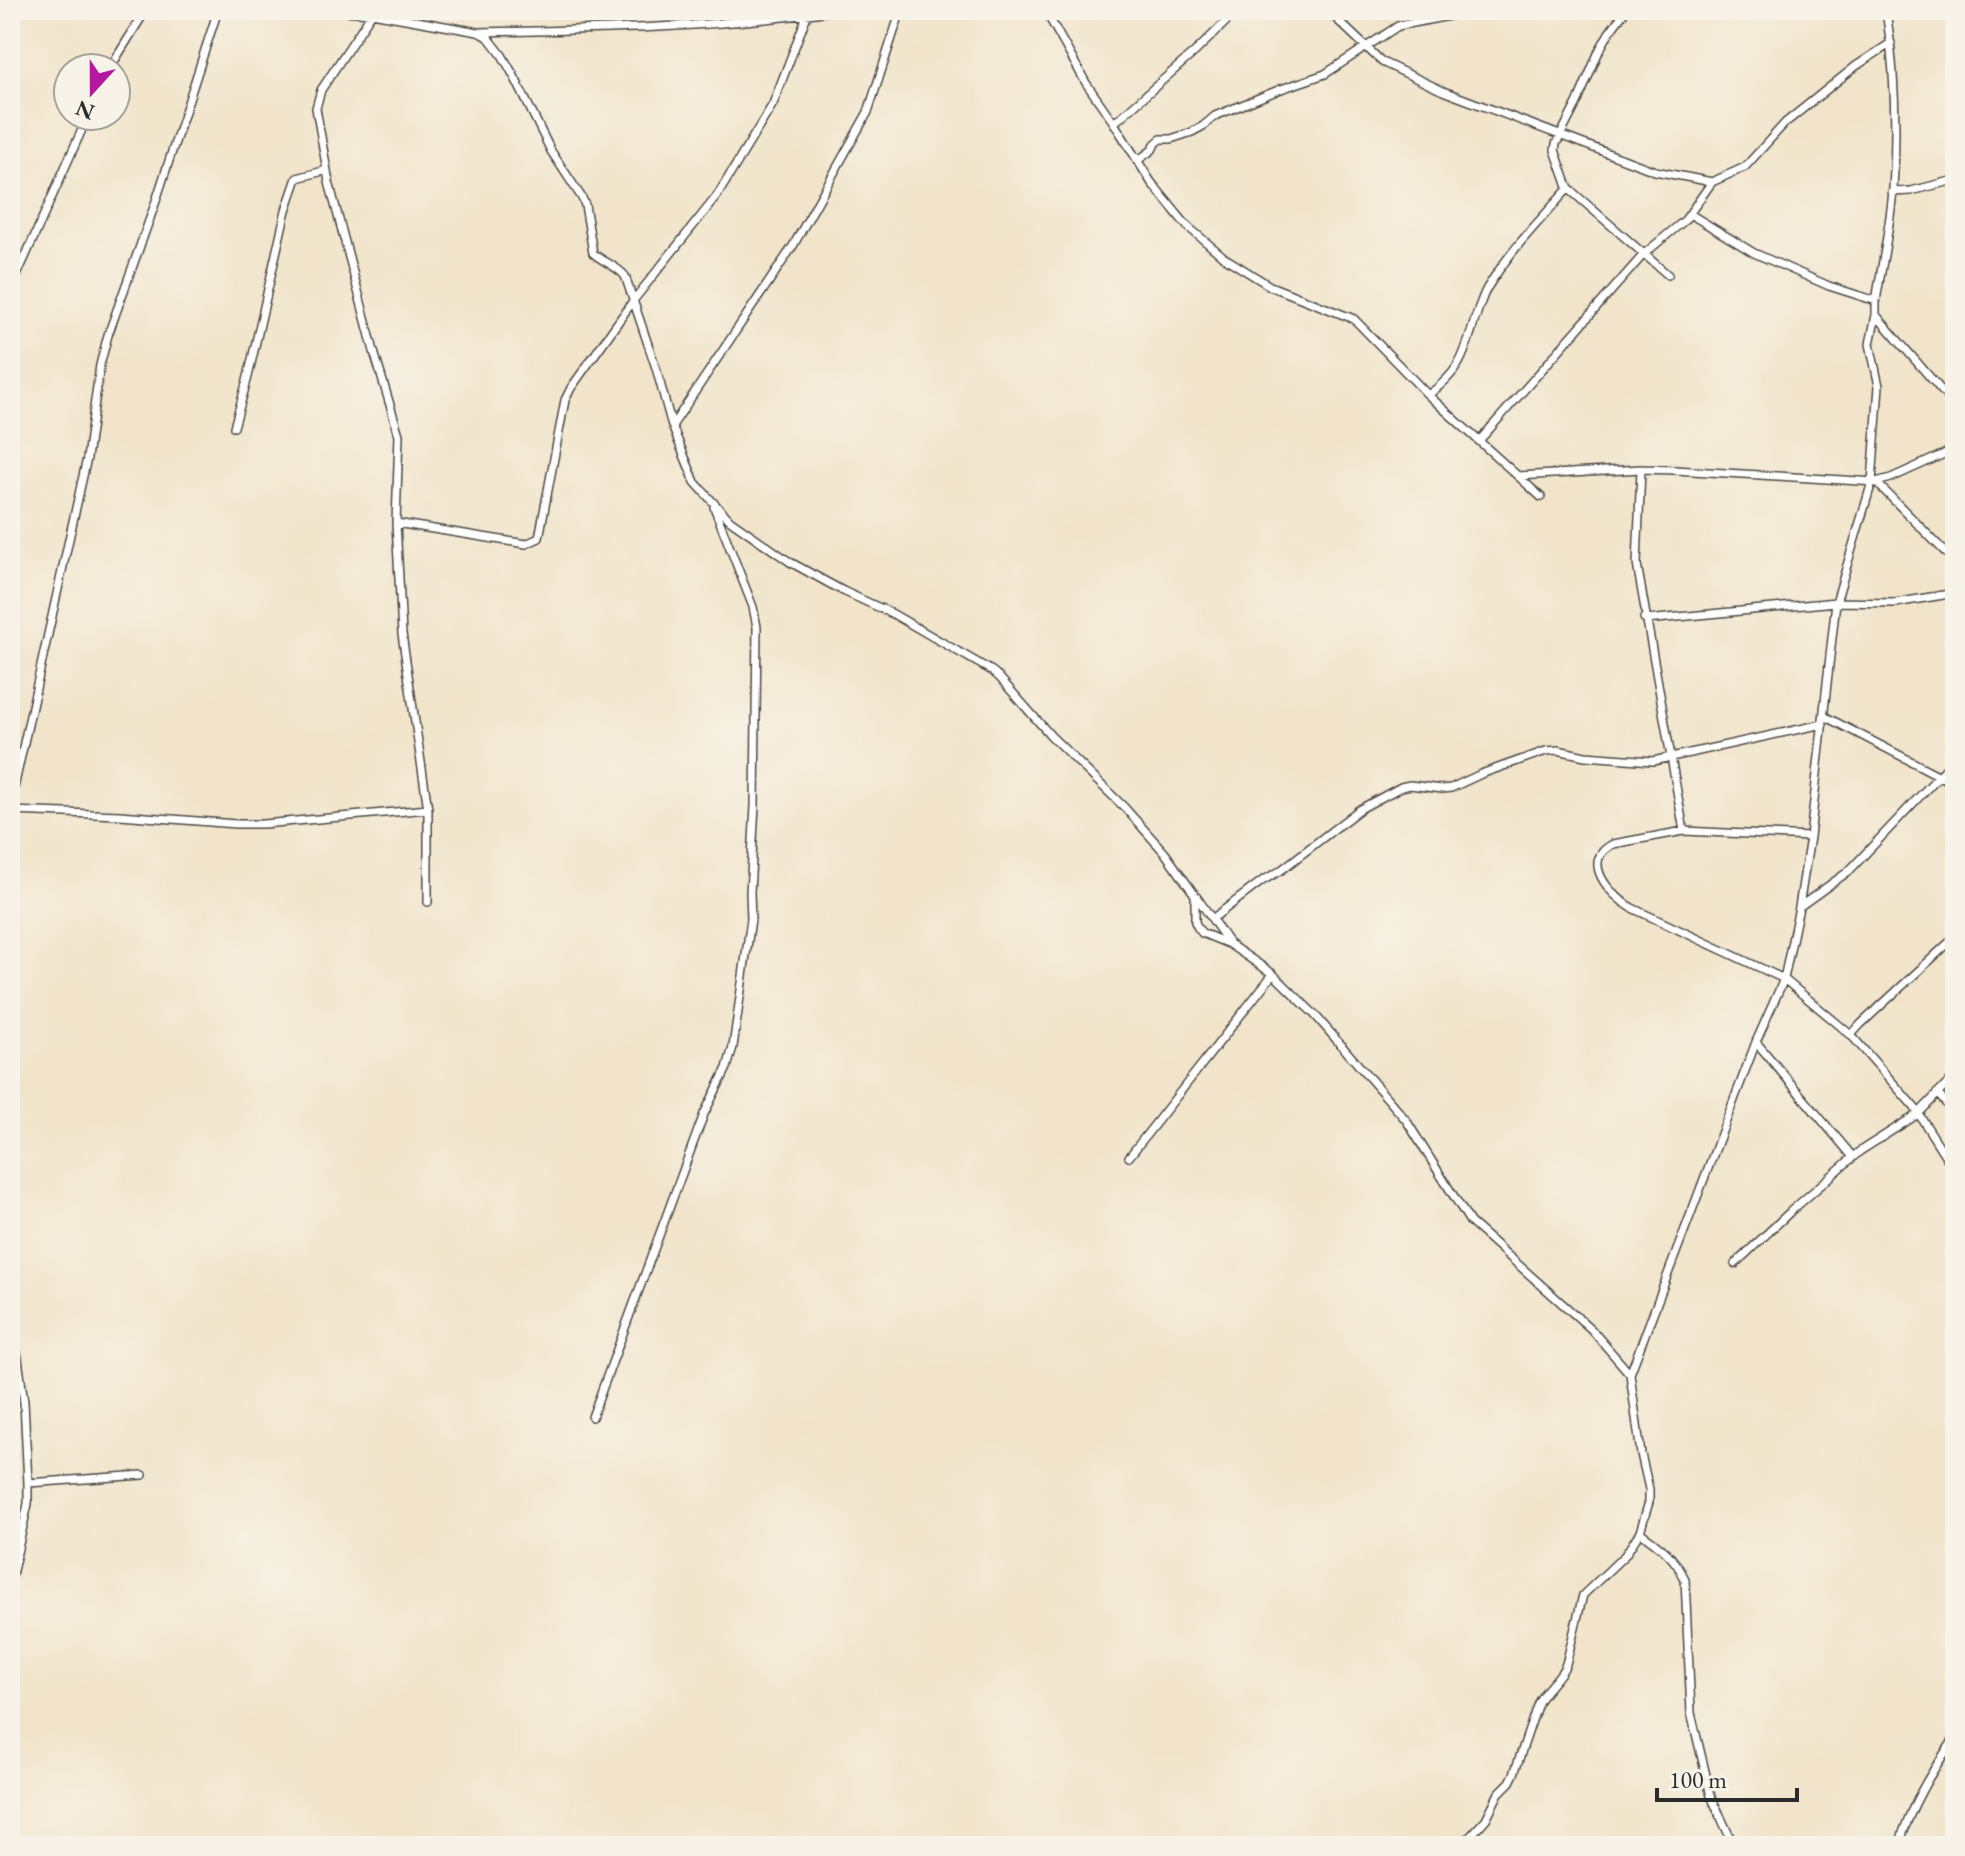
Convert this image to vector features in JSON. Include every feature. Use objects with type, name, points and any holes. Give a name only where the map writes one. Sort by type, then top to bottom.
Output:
[{"type":"street","points":[[120,52],[146,10]]},
{"type":"street","points":[[218,10],[100,365],[87,458],[10,808],[236,824],[428,809]]},
{"type":"street","points":[[327,10],[372,13],[478,32],[713,25],[836,10]]},
{"type":"street","points":[[672,426],[793,246],[868,112],[901,10]]},
{"type":"street","points":[[1045,10],[1086,83],[1137,161],[1181,219],[1225,258],[1270,286],[1354,319],[1428,395],[1541,497]]},
{"type":"street","points":[[1114,123],[1238,10]]},
{"type":"street","points":[[1327,10],[1382,62],[1443,91],[1655,171],[1712,182]]},
{"type":"street","points":[[1137,161],[1161,139],[1192,132],[1215,116],[1325,74],[1398,26],[1479,10]]},
{"type":"street","points":[[1626,10],[1599,51],[1555,147],[1568,188],[1668,275]]},
{"type":"street","points":[[1443,1846],[1467,1840],[1486,1819],[1499,1793],[1510,1782],[1538,1703],[1564,1670],[1583,1595],[1625,1555],[1640,1532],[1649,1502],[1649,1489],[1630,1374],[1756,1042],[1784,979],[1810,837],[1836,602],[1874,482],[1879,386],[1870,344],[1892,192],[1894,105],[1886,10]]},
{"type":"street","points":[[1952,10],[1955,18]]},
{"type":"street","points":[[396,523],[526,544],[539,538],[565,400],[571,388],[633,301],[717,196],[773,104],[808,12]]},
{"type":"street","points":[[372,13],[321,90],[316,108],[327,170],[355,283],[399,435],[396,523],[402,634],[428,809],[428,902]]},
{"type":"street","points":[[478,32],[488,37],[502,55],[551,151],[582,198],[593,253],[625,276],[672,426],[695,482],[730,520],[790,562],[893,614],[992,671],[1165,853],[1229,944]]},
{"type":"street","points":[[1479,441],[1644,254],[1690,214],[1712,182],[1745,167],[1780,127],[1856,66],[1891,43]]},
{"type":"street","points":[[10,291],[81,132]]},
{"type":"street","points":[[234,427],[286,210],[297,178],[327,170]]},
{"type":"street","points":[[1892,192],[1911,191],[1955,180]]},
{"type":"street","points":[[1428,395],[1446,381],[1461,362],[1490,283],[1568,188]]},
{"type":"street","points":[[1690,214],[1754,253],[1829,286],[1876,301]]},
{"type":"street","points":[[1876,315],[1955,406]]},
{"type":"street","points":[[1518,476],[1641,469],[1874,482],[1891,478],[1955,449]]},
{"type":"street","points":[[1641,469],[1637,564],[1643,618],[1684,831]]},
{"type":"street","points":[[1874,482],[1955,562]]},
{"type":"street","points":[[592,1417],[704,1114],[727,1068],[733,1047],[751,919],[757,627],[753,607],[712,501]]},
{"type":"street","points":[[1643,618],[1836,602],[1895,603],[1955,593]]},
{"type":"street","points":[[1212,919],[1360,809],[1401,787],[1451,788],[1546,751],[1653,761],[1823,720],[1955,784]]},
{"type":"street","points":[[1799,907],[1849,871],[1955,759]]},
{"type":"street","points":[[1810,837],[1684,831],[1613,844],[1606,848],[1597,862],[1599,875],[1622,902],[1784,979],[1851,1035],[1918,1114],[1955,1171]]},
{"type":"street","points":[[1195,895],[1195,922],[1202,933],[1229,944],[1273,974],[1315,1015],[1406,1120],[1470,1222],[1591,1329],[1630,1374]]},
{"type":"street","points":[[1851,1035],[1955,937]]},
{"type":"street","points":[[1129,1157],[1273,974]]},
{"type":"street","points":[[1756,1042],[1853,1157]]},
{"type":"street","points":[[1735,1264],[1853,1157],[1918,1114],[1955,1076]]},
{"type":"street","points":[[1937,1093],[1955,1114]]},
{"type":"street","points":[[10,1316],[24,1402],[28,1483],[28,1504],[10,1584]]},
{"type":"street","points":[[28,1483],[143,1475]]},
{"type":"street","points":[[1640,1532],[1678,1563],[1685,1579],[1691,1713],[1711,1796],[1734,1846]]},
{"type":"street","points":[[1899,1846],[1912,1808],[1928,1776],[1955,1738]]}]
